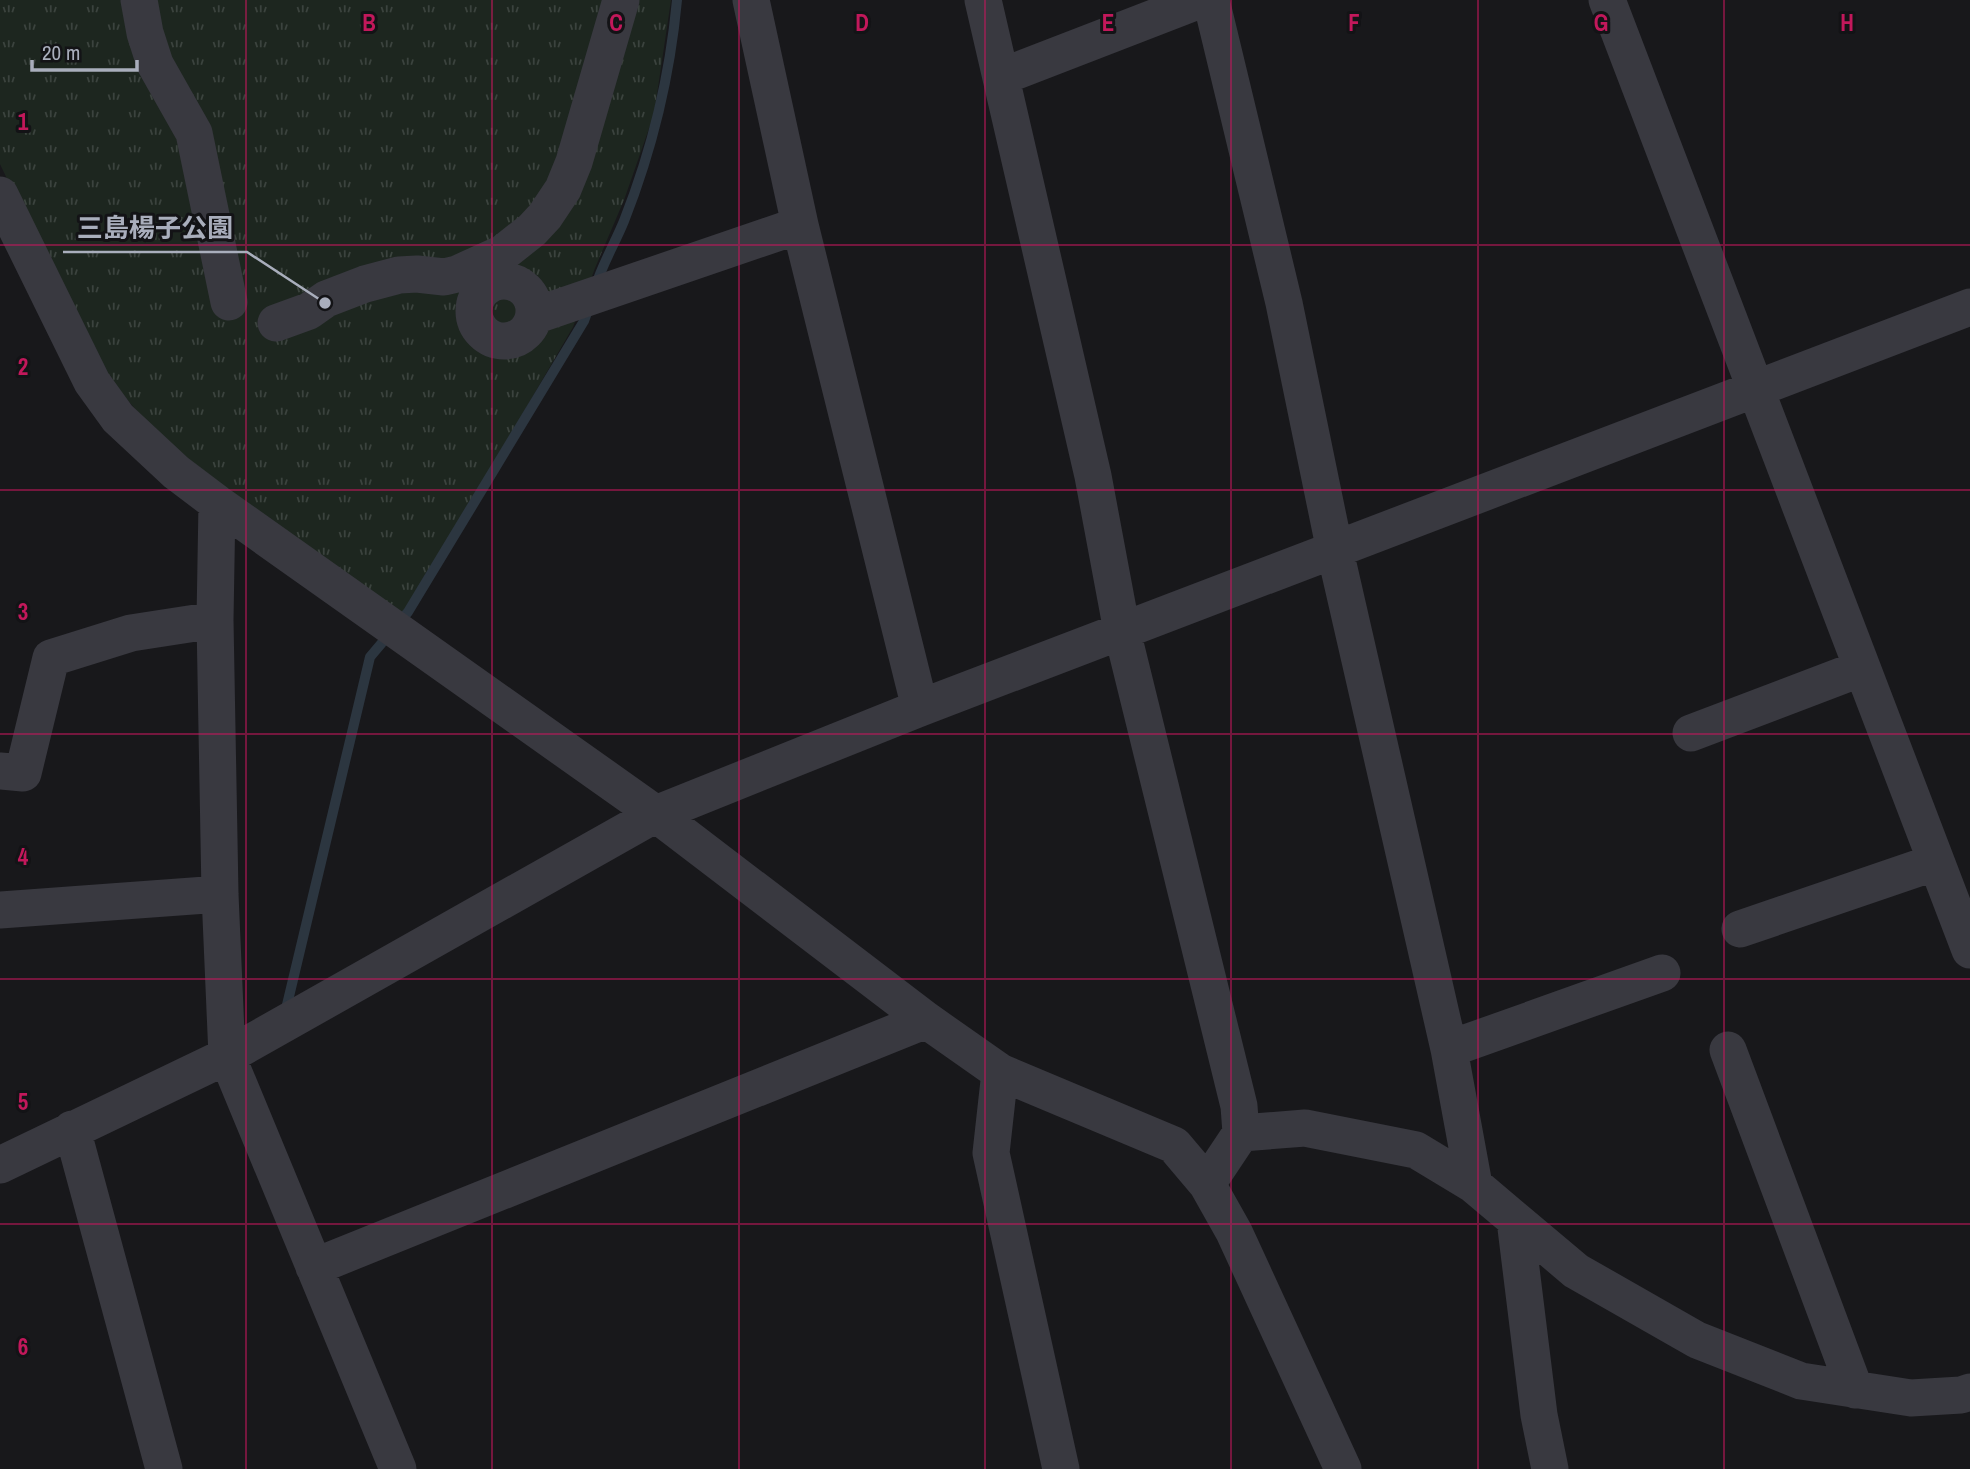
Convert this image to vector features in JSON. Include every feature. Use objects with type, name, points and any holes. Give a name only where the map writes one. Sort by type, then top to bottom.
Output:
[{"type":"street","points":[[139,0],[145,33],[155,64],[194,133],[229,302]]},
{"type":"street","points":[[276,323],[309,311],[326,299],[376,281],[399,275],[457,274],[503,253],[532,230],[563,189],[574,162],[621,0]]},
{"type":"street","points":[[751,0],[800,225],[920,708]]},
{"type":"street","points":[[983,0],[1093,475],[1122,631],[1239,1106],[1241,1133],[1208,1184]]},
{"type":"street","points":[[1001,77],[1200,0]]},
{"type":"street","points":[[1211,0],[1284,303],[1335,551],[1449,1048],[1474,1185]]},
{"type":"street","points":[[1608,0],[1970,950]]},
{"type":"street","points":[[3,207],[92,382],[118,418],[176,472],[656,814],[926,1020],[1000,1072],[1174,1145],[1208,1184],[1234,1232],[1343,1469]]},
{"type":"street","points":[[534,316],[800,225]]},
{"type":"street","points":[[0,1165],[227,1056],[656,814],[920,708],[1970,307]]},
{"type":"street","points":[[218,503],[215,620],[220,894],[227,1056],[398,1469]]},
{"type":"street","points":[[0,771],[23,773],[51,658],[131,633],[215,620]]},
{"type":"street","points":[[1691,733],[1862,668]]},
{"type":"street","points":[[1740,929],[1936,862]]},
{"type":"street","points":[[0,910],[220,894]]},
{"type":"street","points":[[1449,1048],[1662,973]]},
{"type":"street","points":[[314,1267],[926,1020]]},
{"type":"street","points":[[1728,1050],[1855,1390]]},
{"type":"street","points":[[1000,1072],[991,1153],[1061,1469]]},
{"type":"street","points":[[1241,1133],[1305,1128],[1416,1150],[1474,1185],[1576,1271],[1697,1340],[1801,1381],[1911,1398],[1970,1392]]},
{"type":"street","points":[[72,1129],[164,1469]]},
{"type":"street","points":[[1515,1220],[1544,1467]]},
{"type":"green space","points":[[0,0],[671,0],[654,114],[624,200],[573,327],[405,616],[190,460],[152,428],[117,388],[86,339],[0,164]]},
{"type":"waterway","points":[[596,285],[624,221],[651,140],[665,85],[677,0]]},
{"type":"waterway","points":[[286,1009],[370,657],[408,612],[584,321],[589,307]]},
{"type":"place","name":"三島楊子公園","points":[[325,303]]}]
